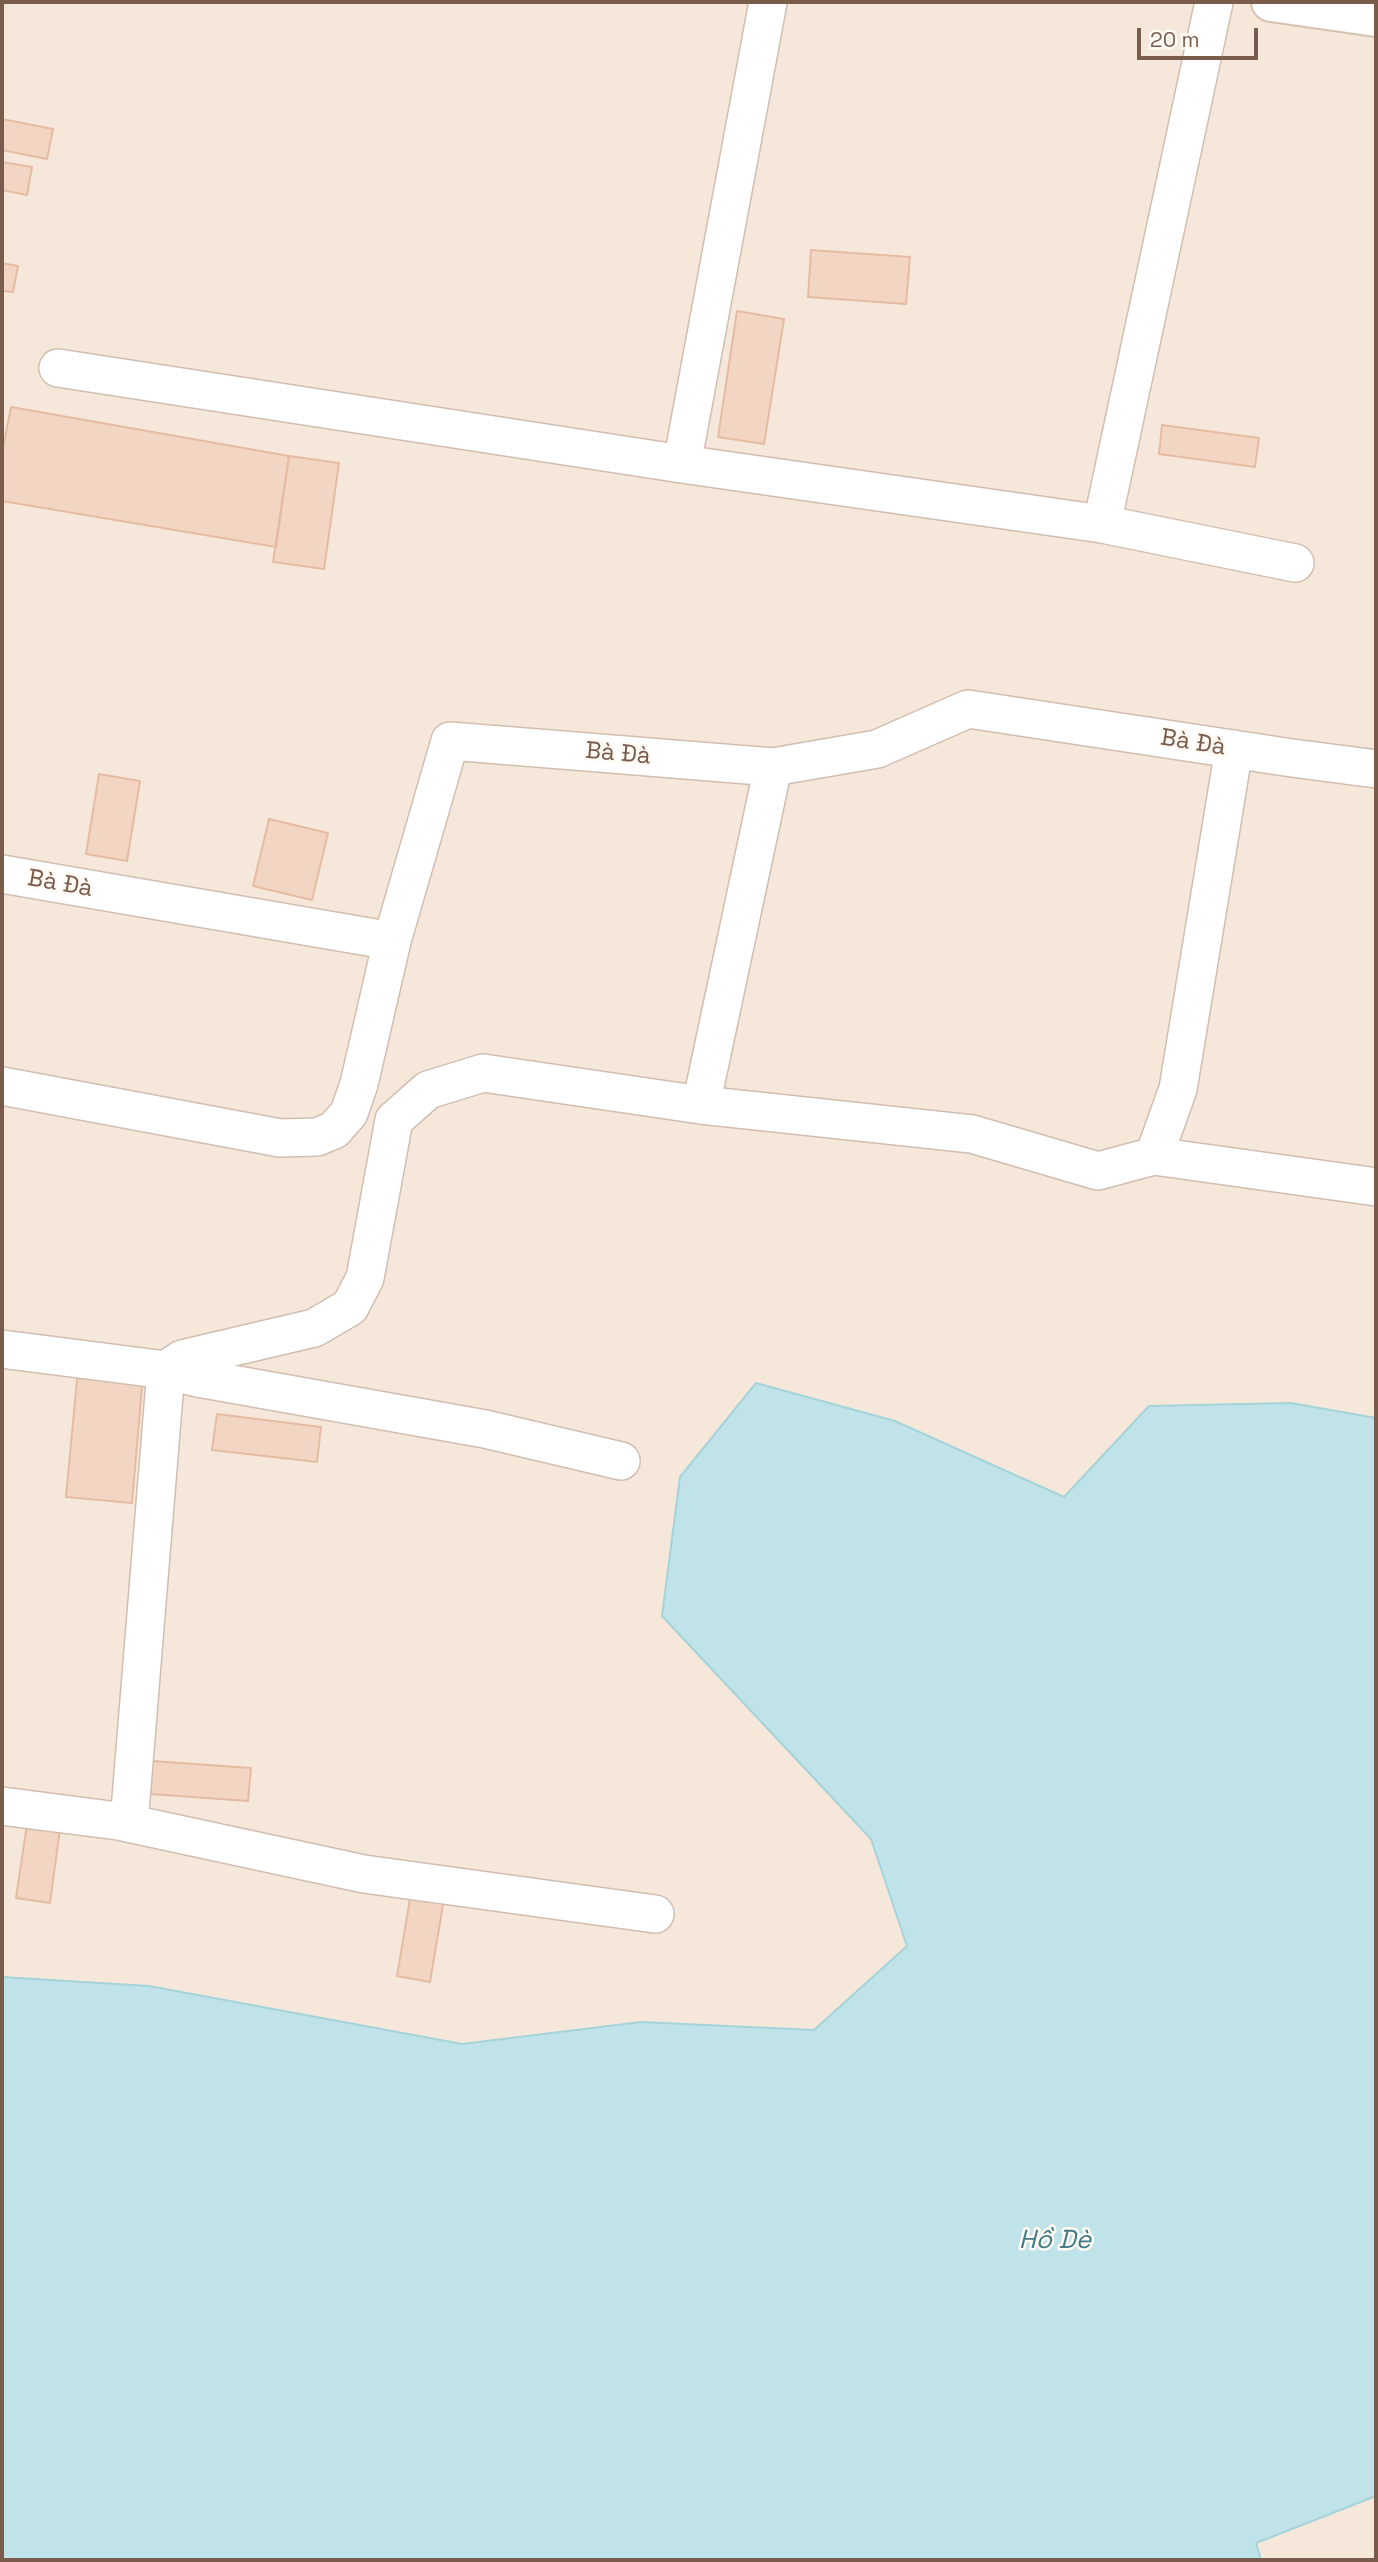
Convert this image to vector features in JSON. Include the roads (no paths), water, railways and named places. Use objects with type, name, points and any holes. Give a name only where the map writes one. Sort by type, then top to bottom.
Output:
[{"type":"main road","points":[[1271,2],[1376,17]]},
{"type":"street","points":[[682,464],[768,2]]},
{"type":"street","points":[[1102,524],[1214,2]]},
{"type":"street","points":[[58,368],[682,464],[1102,524],[1295,563]]},
{"type":"street","name":"Bà Đà","points":[[2,874],[393,941],[450,741],[773,767],[877,749],[968,709],[1376,769]]},
{"type":"street","points":[[1154,1156],[1178,1089],[1234,749]]},
{"type":"street","points":[[701,1105],[773,767]]},
{"type":"street","points":[[2,1086],[280,1138],[317,1137],[334,1130],[349,1113],[393,941]]},
{"type":"street","points":[[166,1370],[183,1359],[314,1328],[350,1307],[365,1278],[394,1120],[428,1090],[483,1073],[701,1105],[972,1134],[1098,1171],[1154,1156],[1376,1187]]},
{"type":"street","points":[[355,1096],[394,1120]]},
{"type":"street","points":[[2,1349],[166,1370],[485,1429],[621,1461]]},
{"type":"street","points":[[129,1823],[166,1370]]},
{"type":"street","points":[[2,1806],[129,1823],[364,1874],[655,1914]]},
{"type":"water","name":"Hồ Dè","points":[[756,1383],[895,1421],[1064,1497],[1149,1406],[1291,1403],[1376,1418],[1376,2496],[1256,2543],[1261,2560],[2,2560],[2,1977],[149,1986],[462,2044],[641,2022],[814,2030],[907,1946],[871,1839],[662,1616],[680,1477]]}]
